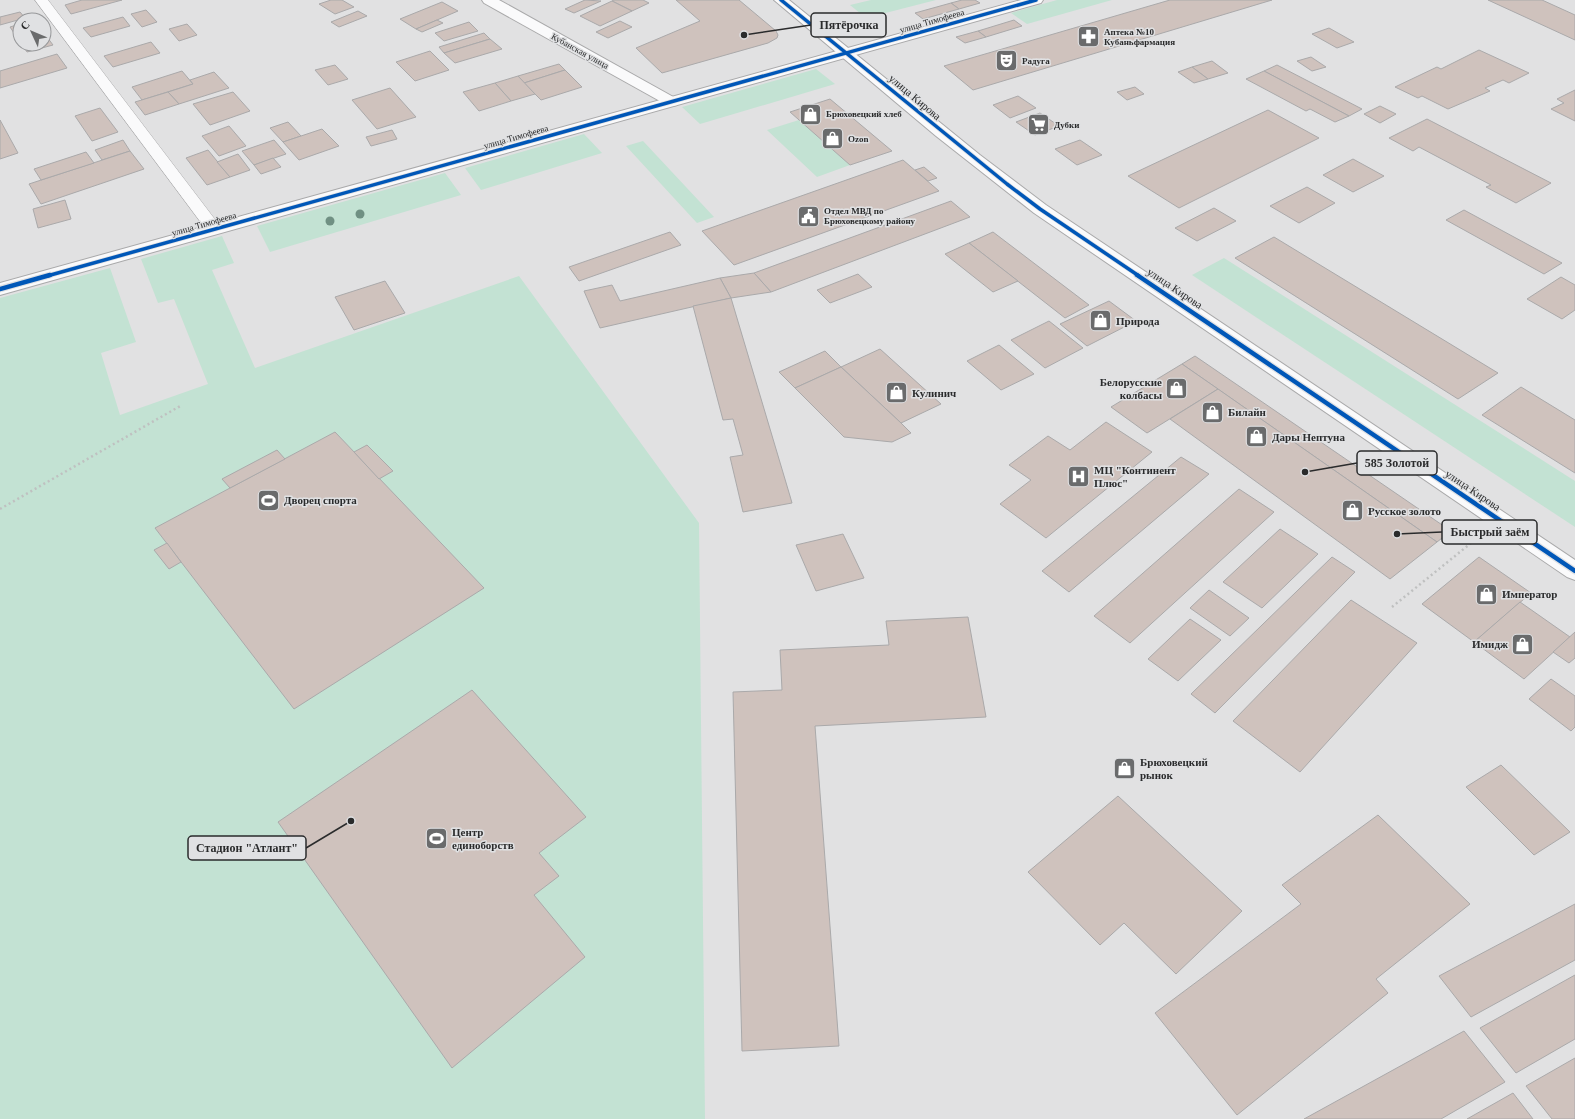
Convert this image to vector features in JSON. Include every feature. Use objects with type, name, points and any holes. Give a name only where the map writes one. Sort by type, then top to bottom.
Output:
[{"type":"street","name":"Кубанская улица","points":[[489,0],[672,102]]},
{"type":"street","name":"улица Кирова","points":[[781,0],[847,53],[995,177],[1040,209],[1575,570]]},
{"type":"street","name":"улица Тимофеева","points":[[0,289],[1036,0]]},
{"type":"lane","points":[[41,0],[214,229]]},
{"type":"path","points":[[0,509],[182,405]]},
{"type":"path","points":[[1392,607],[1500,520]]},
{"type":"green space","points":[[871,0],[936,0],[866,18],[850,5]]},
{"type":"green space","points":[[1057,0],[1112,0],[1027,24],[1011,13]]},
{"type":"green space","points":[[816,69],[835,84],[700,124],[682,107]]},
{"type":"green space","points":[[799,120],[850,165],[817,177],[767,130]]},
{"type":"green space","points":[[584,134],[602,153],[481,190],[465,168]]},
{"type":"green space","points":[[643,141],[714,217],[697,223],[626,146]]},
{"type":"green space","points":[[445,173],[461,195],[270,252],[257,226]]},
{"type":"green space","points":[[222,236],[234,263],[212,270],[255,368],[519,276],[699,523],[705,1119],[0,1119],[0,298],[110,268],[136,342],[101,353],[120,415],[208,384],[174,299],[158,303],[141,259]]},
{"type":"green space","points":[[1224,258],[1575,481],[1575,527],[1192,275]]},
{"type":"building","points":[[82,0],[122,0],[71,14],[65,5]]},
{"type":"building","points":[[331,0],[342,0],[354,7],[335,14],[319,4]]},
{"type":"building","points":[[585,0],[601,1],[574,13],[565,9]]},
{"type":"building","points":[[643,0],[649,3],[632,11],[612,1]]},
{"type":"building","points":[[676,0],[739,0],[776,31],[778,35],[777,38],[768,43],[662,73],[636,48],[700,21]]},
{"type":"building","points":[[962,0],[975,0],[980,3],[959,9],[951,3]]},
{"type":"building","points":[[1170,0],[1272,0],[973,90],[944,66]]},
{"type":"building","points":[[1488,0],[1542,0],[1575,15],[1575,40]]},
{"type":"building","points":[[612,1],[632,11],[600,26],[580,16]]},
{"type":"building","points":[[442,2],[458,11],[416,29],[400,19]]},
{"type":"building","points":[[951,3],[959,9],[923,19],[915,13]]},
{"type":"building","points":[[146,10],[157,22],[142,27],[131,14]]},
{"type":"building","points":[[358,11],[367,16],[339,27],[331,22]]},
{"type":"building","points":[[12,14],[12,22],[0,25],[0,17]]},
{"type":"building","points":[[123,17],[130,26],[91,37],[83,28]]},
{"type":"building","points":[[437,20],[443,23],[422,32],[416,29]]},
{"type":"building","points":[[1014,20],[1022,26],[986,37],[978,31]]},
{"type":"building","points":[[620,21],[632,27],[608,38],[596,32]]},
{"type":"building","points":[[469,22],[478,31],[444,41],[435,33]]},
{"type":"building","points":[[187,24],[197,35],[179,41],[169,29]]},
{"type":"building","points":[[1329,28],[1354,42],[1337,48],[1312,34]]},
{"type":"building","points":[[978,31],[986,37],[965,43],[956,37]]},
{"type":"building","points":[[484,33],[490,39],[444,53],[439,47]]},
{"type":"building","points":[[490,39],[502,49],[455,63],[444,53]]},
{"type":"building","points":[[151,42],[160,53],[113,67],[104,56]]},
{"type":"building","points":[[1479,50],[1529,73],[1509,83],[1503,80],[1485,88],[1490,91],[1448,109],[1422,96],[1418,98],[1395,87],[1437,67],[1441,69]]},
{"type":"building","points":[[430,51],[449,70],[415,81],[396,62]]},
{"type":"building","points":[[57,54],[67,68],[0,88],[0,71]]},
{"type":"building","points":[[1311,57],[1326,67],[1312,71],[1297,61]]},
{"type":"building","points":[[1212,61],[1228,73],[1208,79],[1192,67]]},
{"type":"building","points":[[559,64],[565,70],[524,83],[518,76]]},
{"type":"building","points":[[335,65],[348,79],[328,85],[315,70]]},
{"type":"building","points":[[1277,65],[1362,109],[1349,116],[1264,71]]},
{"type":"building","points":[[1192,67],[1208,79],[1194,83],[1178,72]]},
{"type":"building","points":[[565,70],[582,87],[541,100],[524,83]]},
{"type":"building","points":[[182,71],[193,84],[142,100],[132,87]]},
{"type":"building","points":[[1264,71],[1349,116],[1335,122],[1310,109],[1306,111],[1246,79]]},
{"type":"building","points":[[214,72],[229,88],[179,104],[168,92],[193,84],[190,80]]},
{"type":"building","points":[[518,76],[535,94],[511,101],[495,83]]},
{"type":"building","points":[[495,83],[511,101],[479,111],[463,92]]},
{"type":"building","points":[[1135,87],[1144,94],[1127,100],[1117,92]]},
{"type":"building","points":[[390,88],[416,117],[377,129],[352,100]]},
{"type":"building","points":[[1575,90],[1575,121],[1551,109],[1564,103],[1557,99]]},
{"type":"building","points":[[168,92],[179,104],[145,115],[135,102]]},
{"type":"building","points":[[233,92],[250,111],[210,125],[193,104]]},
{"type":"building","points":[[1018,96],[1036,108],[1010,118],[993,105]]},
{"type":"building","points":[[830,99],[892,151],[850,165],[790,112]]},
{"type":"building","points":[[1380,106],[1396,114],[1380,123],[1364,114]]},
{"type":"building","points":[[100,108],[118,132],[92,141],[75,116]]},
{"type":"building","points":[[1268,110],[1319,138],[1179,208],[1128,176]]},
{"type":"building","points":[[1040,113],[1059,126],[1035,135],[1016,122]]},
{"type":"building","points":[[1427,119],[1551,183],[1516,203],[1486,187],[1491,185],[1419,147],[1413,151],[1389,138]]},
{"type":"building","points":[[0,120],[18,153],[0,159]]},
{"type":"building","points":[[288,122],[301,136],[283,142],[270,128]]},
{"type":"building","points":[[229,126],[246,146],[219,156],[202,136]]},
{"type":"building","points":[[322,129],[339,146],[299,160],[283,142]]},
{"type":"building","points":[[392,130],[397,139],[371,146],[366,137]]},
{"type":"building","points":[[123,140],[130,151],[102,160],[95,150]]},
{"type":"building","points":[[274,140],[286,154],[254,165],[242,151]]},
{"type":"building","points":[[1080,140],[1102,155],[1077,165],[1055,149]]},
{"type":"building","points":[[208,150],[230,177],[207,185],[186,158]]},
{"type":"building","points":[[130,151],[144,169],[41,204],[29,184]]},
{"type":"building","points":[[86,152],[94,163],[41,180],[34,169]]},
{"type":"building","points":[[238,154],[250,170],[230,177],[217,162]]},
{"type":"building","points":[[273,158],[281,167],[261,174],[254,165]]},
{"type":"building","points":[[1353,159],[1384,176],[1353,192],[1323,175]]},
{"type":"building","points":[[903,160],[939,191],[734,265],[702,231]]},
{"type":"building","points":[[924,167],[937,178],[928,181],[915,170]]},
{"type":"building","points":[[1307,187],[1335,203],[1299,223],[1270,206]]},
{"type":"building","points":[[65,200],[71,219],[38,228],[33,209]]},
{"type":"building","points":[[951,201],[970,217],[771,292],[754,273]]},
{"type":"building","points":[[1214,208],[1236,221],[1197,241],[1175,228]]},
{"type":"building","points":[[1464,210],[1562,263],[1544,274],[1446,220]]},
{"type":"building","points":[[670,232],[681,245],[579,281],[569,267]]},
{"type":"building","points":[[993,232],[1089,305],[1065,318],[969,243]]},
{"type":"building","points":[[1274,237],[1498,373],[1458,399],[1235,258]]},
{"type":"building","points":[[969,243],[1018,281],[993,292],[945,254]]},
{"type":"building","points":[[754,273],[771,292],[731,298],[720,278]]},
{"type":"building","points":[[858,274],[872,287],[830,303],[817,290]]},
{"type":"building","points":[[1561,277],[1575,285],[1575,310],[1562,319],[1527,299]]},
{"type":"building","points":[[720,278],[731,298],[600,328],[584,291],[612,285],[620,301]]},
{"type":"building","points":[[385,281],[405,313],[354,330],[335,297]]},
{"type":"building","points":[[731,298],[792,503],[743,512],[730,457],[743,455],[733,419],[723,420],[693,306]]},
{"type":"building","points":[[1109,301],[1136,321],[1087,346],[1060,324]]},
{"type":"building","points":[[1049,321],[1083,348],[1045,368],[1011,340]]},
{"type":"building","points":[[999,345],[1034,374],[1001,390],[967,361]]},
{"type":"building","points":[[880,349],[941,404],[901,423],[841,367]]},
{"type":"building","points":[[825,351],[841,367],[795,388],[779,372]]},
{"type":"building","points":[[1195,356],[1451,531],[1437,542],[1182,364]]},
{"type":"building","points":[[1182,364],[1218,389],[1147,433],[1111,407]]},
{"type":"building","points":[[841,367],[911,433],[892,442],[844,437],[795,388]]},
{"type":"building","points":[[1521,387],[1575,420],[1575,473],[1482,415]]},
{"type":"building","points":[[1218,389],[1437,542],[1390,579],[1170,419]]},
{"type":"building","points":[[1106,422],[1152,452],[1046,538],[1000,504],[1031,480],[1009,465],[1048,436],[1070,450]]},
{"type":"building","points":[[335,432],[484,588],[294,709],[155,528]]},
{"type":"building","points":[[367,445],[393,471],[379,479],[354,452]]},
{"type":"building","points":[[277,450],[285,459],[230,488],[222,479]]},
{"type":"building","points":[[1181,457],[1209,474],[1069,592],[1042,571]]},
{"type":"building","points":[[1239,489],[1274,512],[1130,643],[1094,616]]},
{"type":"building","points":[[1280,529],[1318,554],[1262,608],[1223,582]]},
{"type":"building","points":[[843,534],[864,578],[816,591],[796,545]]},
{"type":"building","points":[[167,543],[181,562],[169,569],[154,550]]},
{"type":"building","points":[[1332,557],[1355,572],[1215,713],[1191,694]]},
{"type":"building","points":[[1479,557],[1531,593],[1474,642],[1422,604]]},
{"type":"building","points":[[1209,590],[1249,618],[1230,636],[1190,608]]},
{"type":"building","points":[[1351,600],[1417,643],[1300,772],[1233,721]]},
{"type":"building","points":[[1520,602],[1570,637],[1524,679],[1474,642]]},
{"type":"building","points":[[968,617],[986,717],[815,726],[839,1046],[742,1051],[733,692],[782,690],[780,650],[889,645],[886,621]]},
{"type":"building","points":[[1190,619],[1221,640],[1178,681],[1148,659]]},
{"type":"building","points":[[1575,632],[1575,658],[1569,663],[1553,652]]},
{"type":"building","points":[[1551,679],[1575,696],[1575,727],[1571,731],[1529,699]]},
{"type":"building","points":[[472,690],[586,817],[539,853],[559,876],[534,895],[585,957],[452,1068],[278,822]]},
{"type":"building","points":[[1501,765],[1570,832],[1534,855],[1466,787]]},
{"type":"building","points":[[1118,796],[1242,911],[1176,974],[1124,923],[1100,945],[1028,872]]},
{"type":"building","points":[[1378,815],[1470,904],[1376,979],[1388,993],[1237,1115],[1155,1013],[1301,904],[1282,885]]},
{"type":"building","points":[[1575,904],[1575,960],[1471,1017],[1439,976]]},
{"type":"building","points":[[1575,975],[1575,1039],[1516,1073],[1480,1028]]},
{"type":"building","points":[[1464,1031],[1505,1082],[1441,1119],[1304,1119]]},
{"type":"building","points":[[1575,1058],[1575,1119],[1552,1119],[1526,1086]]},
{"type":"building","points":[[1513,1093],[1533,1119],[1467,1119]]},
{"type":"cycle path","points":[[781,0],[974,159],[1040,209],[1575,571]]},
{"type":"cycle path","points":[[0,289],[1036,0]]},
{"type":"place","name":"Пятёрочка","points":[[744,35]]},
{"type":"place","name":"Аптека №10 Кубаньфармация","points":[[1088,37]]},
{"type":"place","name":"Радуга","points":[[1007,61]]},
{"type":"place","name":"Брюховецкий хлеб","points":[[810,114]]},
{"type":"place","name":"Дубки","points":[[1039,125]]},
{"type":"place","name":"Ozon","points":[[832,139]]},
{"type":"place","name":"Отдел МВД по Брюховецкому району","points":[[808,216]]},
{"type":"place","name":"Природа","points":[[1100,321]]},
{"type":"place","name":"Белорусские колбасы","points":[[1177,388]]},
{"type":"place","name":"Кулинич","points":[[896,393]]},
{"type":"place","name":"Билайн","points":[[1213,412]]},
{"type":"place","name":"Дары Нептуна","points":[[1256,437]]},
{"type":"place","name":"585 Золотой","points":[[1305,472]]},
{"type":"place","name":"МЦ \"Континент Плюс\"","points":[[1079,476]]},
{"type":"place","name":"Дворец спорта","points":[[269,500]]},
{"type":"place","name":"Русское золото","points":[[1353,511]]},
{"type":"place","name":"Быстрый заём","points":[[1397,534]]},
{"type":"place","name":"Император","points":[[1487,594]]},
{"type":"place","name":"Имидж","points":[[1523,644]]},
{"type":"place","name":"Брюховецкий рынок","points":[[1124,768]]},
{"type":"place","name":"Стадион \"Атлант\"","points":[[351,821]]},
{"type":"place","name":"Центр единоборств","points":[[436,838]]}]
